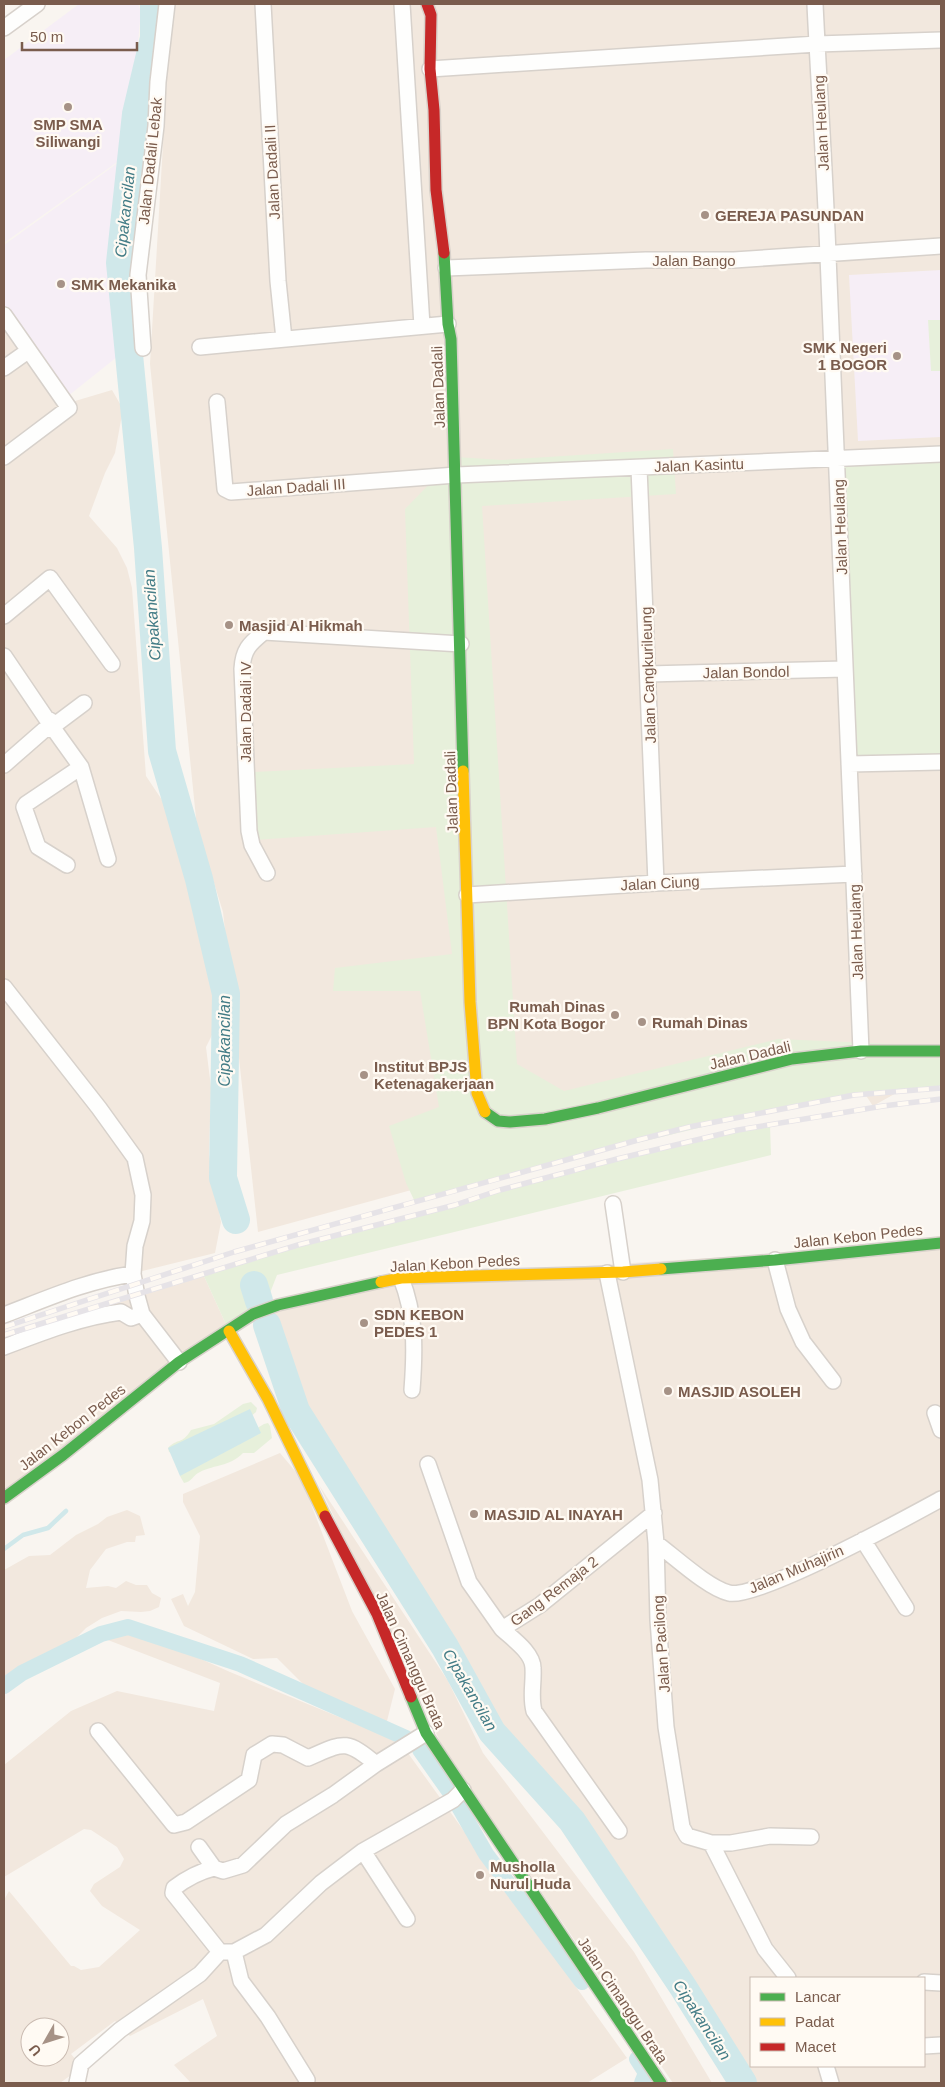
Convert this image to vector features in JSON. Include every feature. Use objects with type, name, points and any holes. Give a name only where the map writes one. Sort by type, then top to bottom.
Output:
[{"type":"main road","name":"Jalan Dadali","points":[[431,7],[430,69],[434,110],[436,190],[446,268],[448,324],[451,338],[472,1036],[477,1093],[486,1113],[498,1121],[546,1119],[598,1108],[792,1059],[861,1051],[941,1051]]},
{"type":"main road","name":"Jalan Kebon Pedes","points":[[4,1498],[63,1455],[180,1362],[253,1314],[278,1305],[401,1278],[624,1272],[775,1260],[941,1243]]},
{"type":"main road","name":"Jalan Cimanggu Brata","points":[[229,1331],[268,1399],[285,1438],[335,1537],[377,1614],[452,1799],[661,2083]]},
{"type":"street","name":"Jalan Dadali Lebak","points":[[143,348],[138,275],[156,126],[158,82],[167,4]]},
{"type":"street","name":"Jalan Dadali II","points":[[263,4],[277,272],[284,339]]},
{"type":"street","points":[[402,4],[422,326]]},
{"type":"street","name":"Jalan Heulang","points":[[816,4],[861,1051]]},
{"type":"street","points":[[4,28],[26,7]]},
{"type":"street","points":[[430,69],[817,44],[941,40]]},
{"type":"street","points":[[405,56],[430,49]]},
{"type":"street","points":[[409,113],[434,110]]},
{"type":"street","points":[[415,198],[436,190]]},
{"type":"street","name":"Jalan Bango","points":[[446,268],[646,260],[734,260],[941,246]]},
{"type":"street","points":[[4,316],[69,408],[4,458]]},
{"type":"street","points":[[200,347],[448,324]]},
{"type":"street","points":[[4,368],[28,351]]},
{"type":"street","name":"Jalan Dadali III","points":[[217,402],[224,489],[231,492],[456,475]]},
{"type":"street","name":"Jalan Kasintu","points":[[456,475],[941,454]]},
{"type":"street","name":"Jalan Cangkurileung","points":[[639,468],[656,883]]},
{"type":"street","points":[[4,616],[50,578],[112,664]]},
{"type":"street","name":"Jalan Dadali IV","points":[[268,873],[252,845],[249,831],[242,669],[242,661],[248,645],[264,632],[461,644]]},
{"type":"street","points":[[4,656],[81,767],[108,859]]},
{"type":"street","name":"Jalan Bondol","points":[[648,674],[845,669]]},
{"type":"street","points":[[4,765],[44,730],[54,726],[84,703]]},
{"type":"street","points":[[849,764],[941,762]]},
{"type":"street","points":[[67,864],[38,848],[24,807],[81,767]]},
{"type":"street","name":"Jalan Ciung","points":[[467,895],[656,883],[854,874]]},
{"type":"street","points":[[4,987],[99,1108],[135,1158],[143,1195],[142,1221],[135,1246],[133,1274],[142,1314],[180,1362]]},
{"type":"street","points":[[614,1204],[624,1272]]},
{"type":"street","points":[[775,1260],[788,1309],[803,1342],[832,1381]]},
{"type":"street","name":"Jalan Pacilong","points":[[607,1273],[645,1451],[654,1513],[658,1620],[666,1717],[678,1811],[687,1836],[711,1843]]},
{"type":"street","points":[[4,1315],[91,1282],[133,1274]]},
{"type":"street","points":[[401,1278],[409,1298],[415,1344],[412,1390]]},
{"type":"street","points":[[4,1347],[106,1314],[121,1312],[130,1318],[142,1314]]},
{"type":"street","points":[[935,1413],[941,1430]]},
{"type":"street","name":"Gang Remaja 2","points":[[428,1464],[469,1582],[502,1629],[540,1605],[654,1513]]},
{"type":"street","name":"Jalan Muhajirin","points":[[656,1543],[714,1586],[730,1594],[750,1591],[779,1580],[863,1540],[941,1500]]},
{"type":"street","points":[[863,1540],[906,1608]]},
{"type":"street","points":[[502,1629],[523,1649],[534,1667],[531,1694],[534,1711],[619,1831]]},
{"type":"street","points":[[98,1731],[162,1809],[171,1824],[178,1825],[194,1818],[249,1780],[254,1755],[272,1744],[283,1745],[308,1758],[336,1746],[347,1744],[358,1749],[376,1764]]},
{"type":"street","points":[[307,2080],[268,2017],[241,1981],[227,1952],[173,1893],[174,1888],[186,1878],[196,1873],[214,1868],[223,1871],[243,1865],[286,1824],[426,1733]]},
{"type":"street","points":[[77,2083],[82,2064],[120,2030],[200,1974],[227,1952],[266,1935],[321,1883],[363,1851],[452,1799]]},
{"type":"street","points":[[787,1977],[765,1949],[711,1843],[731,1843],[770,1836],[811,1837]]},
{"type":"street","points":[[199,1847],[214,1868]]},
{"type":"street","points":[[363,1851],[407,1919]]},
{"type":"street","points":[[925,1982],[941,1983]]},
{"type":"street","points":[[925,2046],[941,2045]]},
{"type":"street","points":[[826,2067],[831,2083]]},
{"type":"shaded area","name":"SMP SMA Siliwangi","points":[[79,4],[138,4],[141,11],[127,155],[4,243],[4,60]]},
{"type":"shaded area","points":[[175,4],[941,4],[941,1068],[873,1106],[846,1066],[598,1139],[258,1232],[223,912],[197,828],[150,364],[169,43]]},
{"type":"shaded area","name":"SMK Mekanika","points":[[126,157],[116,264],[122,353],[68,396],[4,305],[4,245]]},
{"type":"shaded area","name":"SMK Negeri 1 BOGOR","points":[[941,270],[941,437],[858,441],[849,275]]},
{"type":"shaded area","points":[[4,316],[65,404],[112,390],[123,409],[115,453],[105,473],[89,516],[117,548],[127,568],[132,588],[146,776],[164,803],[202,899],[206,929],[213,957],[218,994],[219,1021],[206,1047],[211,1087],[209,1155],[221,1222],[215,1253],[98,1282],[4,1320]]},
{"type":"shaded area","points":[[941,1243],[941,2083],[742,2083],[572,1821],[492,1732],[296,1411],[263,1311],[401,1278]]},
{"type":"shaded area","points":[[203,1274],[229,1331],[4,1498],[4,1335]]},
{"type":"shaded area","points":[[280,1453],[301,1478],[352,1611],[395,1689],[385,1729],[312,1693],[277,1658],[253,1659],[184,1626],[171,1599],[183,1594],[188,1606],[195,1592],[200,1536],[183,1502],[183,1494]]},
{"type":"shaded area","points":[[319,1485],[448,1681],[483,1753],[634,1952],[712,2083],[673,2083],[445,1752]]},
{"type":"shaded area","points":[[127,1510],[140,1516],[145,1535],[136,1536],[135,1542],[127,1542],[106,1549],[90,1570],[86,1588],[108,1586],[116,1588],[126,1581],[136,1585],[147,1585],[152,1593],[161,1598],[159,1607],[141,1612],[121,1611],[102,1618],[86,1628],[72,1642],[45,1653],[4,1676],[4,1570],[29,1556],[50,1555],[76,1535],[98,1524],[107,1517]]},
{"type":"shaded area","points":[[136,1630],[230,1672],[400,1742],[627,2058],[587,2083],[191,2083],[174,2065],[217,2036],[203,1999],[130,2036],[115,2021],[71,2054],[82,2067],[60,2083],[4,2083],[4,1900],[9,1891],[71,1966],[81,1970],[99,1967],[140,1930],[102,1906],[90,1891],[94,1884],[120,1867],[124,1859],[117,1847],[91,1830],[84,1829],[4,1877],[4,1765],[71,1711],[117,1691],[214,1711],[220,1683],[100,1637]]},
{"type":"green space","points":[[928,320],[941,320],[941,371],[931,371]]},
{"type":"green space","points":[[941,447],[941,762],[849,764],[835,450]]},
{"type":"green space","points":[[673,449],[676,494],[482,506],[517,1064],[564,1091],[778,1039],[941,1046],[941,1088],[847,1096],[748,1116],[558,1162],[415,1202],[406,1183],[389,1126],[439,1107],[420,991],[333,991],[335,968],[452,954],[436,827],[255,840],[252,772],[414,764],[405,509],[456,457],[502,460]]},
{"type":"green space","points":[[770,1125],[771,1155],[277,1275],[263,1311],[229,1331],[203,1274],[277,1251],[455,1205],[617,1159]]},
{"type":"green space","points":[[251,1402],[257,1408],[256,1412],[250,1417],[176,1454],[169,1452],[168,1448],[185,1438],[191,1430],[214,1424],[243,1404]]},
{"type":"green space","points":[[268,1423],[272,1438],[254,1453],[243,1453],[233,1461],[200,1472],[184,1483],[180,1476],[183,1473]]},
{"type":"water","points":[[250,1409],[261,1433],[180,1476],[168,1448]]},
{"type":"waterway","name":"Cipakancilan","points":[[154,4],[154,38],[136,114],[120,263],[148,548],[162,751],[199,879],[226,994],[223,1178],[236,1220]]},
{"type":"waterway","name":"Cipakancilan","points":[[254,1285],[259,1301]]},
{"type":"waterway","name":"Cipakancilan","points":[[267,1325],[296,1411],[445,1647],[492,1732],[572,1821],[683,1987],[743,2083]]},
{"type":"waterway","points":[[282,1412],[296,1411]]},
{"type":"waterway","points":[[4,1549],[23,1535],[48,1528],[66,1511]]},
{"type":"waterway","points":[[4,1686],[22,1673],[101,1634],[128,1627],[240,1664],[406,1738]]},
{"type":"waterway","points":[[420,1750],[449,1791]]},
{"type":"waterway","points":[[458,1805],[486,1854],[582,1982]]},
{"type":"waterway","points":[[637,2059],[646,2073],[642,2083]]},
{"type":"railway","points":[[4,1327],[234,1252],[638,1140],[689,1127],[854,1095],[941,1088]]},
{"type":"railway","points":[[4,1335],[298,1245],[455,1205],[500,1190],[617,1159],[738,1130],[883,1106],[941,1099]]},
{"type":"traffic: fast","points":[[444,253],[448,324],[451,339],[463,771]]},
{"type":"traffic: fast","points":[[485,1112],[498,1121],[510,1122],[545,1119],[598,1108],[792,1059],[861,1051],[941,1051]]},
{"type":"traffic: fast","points":[[661,1269],[775,1260],[941,1243]]},
{"type":"traffic: fast","points":[[4,1498],[63,1455],[179,1362],[253,1314],[278,1305],[381,1282]]},
{"type":"traffic: fast","points":[[411,1697],[426,1733],[661,2083]]},
{"type":"traffic: slow","points":[[463,771],[470,1002],[477,1093],[485,1112]]},
{"type":"traffic: slow","points":[[381,1282],[401,1278],[623,1272],[661,1269]]},
{"type":"traffic: slow","points":[[229,1331],[268,1399],[325,1516]]},
{"type":"traffic: jam","points":[[427,4],[431,15],[430,69],[434,110],[436,190],[444,253]]},
{"type":"traffic: jam","points":[[325,1516],[377,1614],[411,1697]]},
{"type":"place","name":"SMP SMA Siliwangi","points":[[68,107]]},
{"type":"place","name":"GEREJA PASUNDAN","points":[[705,215]]},
{"type":"place","name":"SMK Mekanika","points":[[61,284]]},
{"type":"place","name":"SMK Negeri 1 BOGOR","points":[[897,356]]},
{"type":"place","name":"Masjid Al Hikmah","points":[[229,625]]},
{"type":"place","name":"Rumah Dinas BPN Kota Bogor","points":[[615,1015]]},
{"type":"place","name":"Rumah Dinas","points":[[642,1022]]},
{"type":"place","name":"Institut BPJS Ketenagakerjaan","points":[[364,1075]]},
{"type":"place","name":"SDN KEBON PEDES 1","points":[[364,1323]]},
{"type":"place","name":"MASJID ASOLEH","points":[[668,1391]]},
{"type":"place","name":"MASJID AL INAYAH","points":[[474,1514]]},
{"type":"place","name":"Musholla Nurul Huda","points":[[480,1875]]}]
